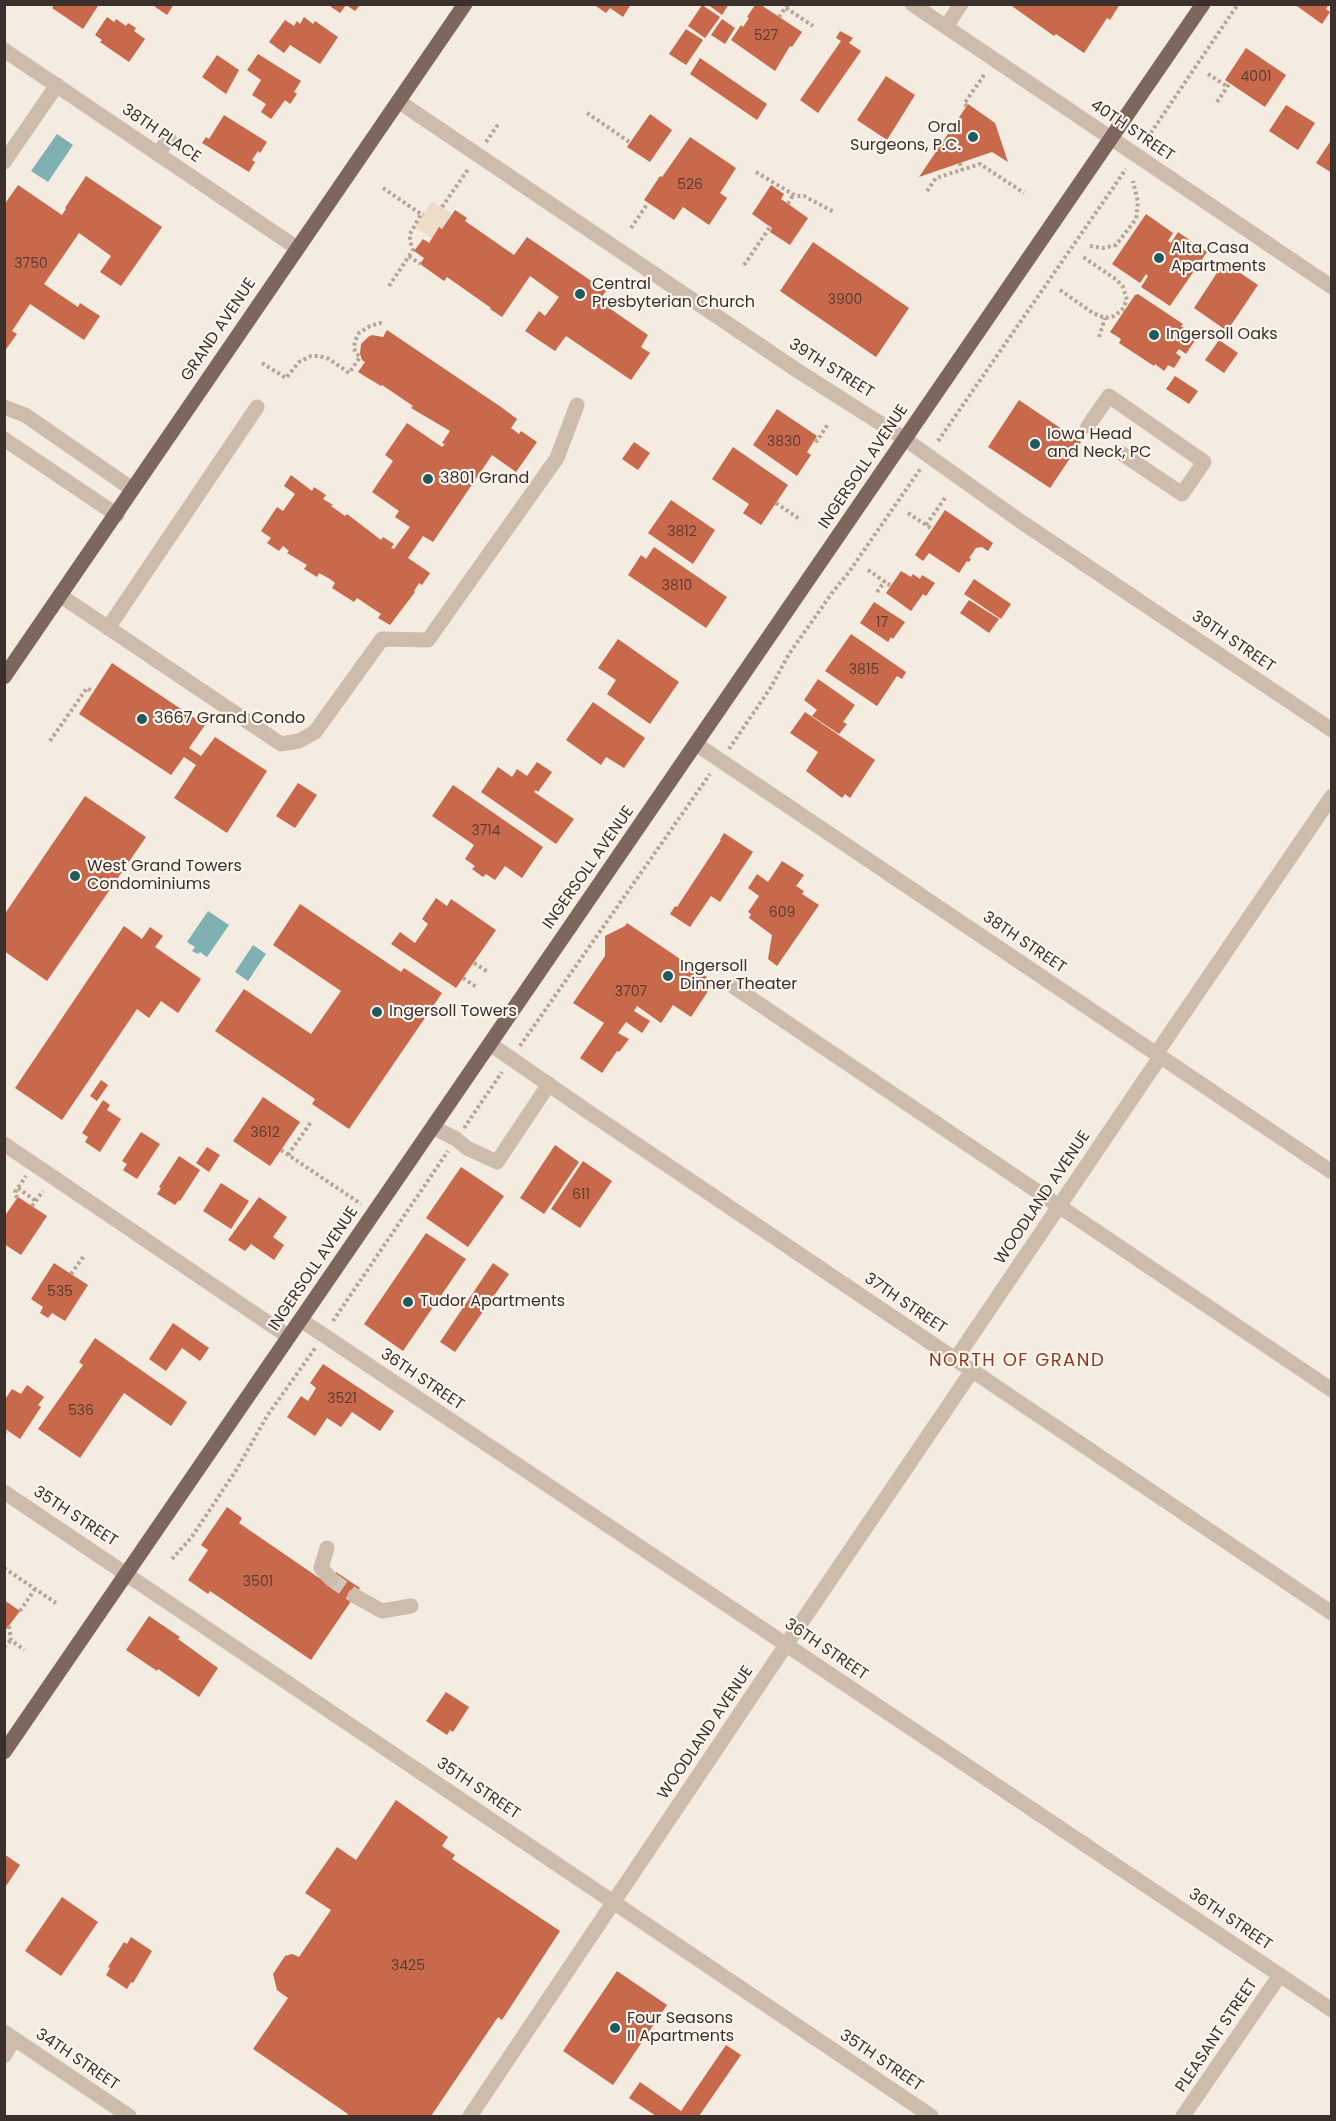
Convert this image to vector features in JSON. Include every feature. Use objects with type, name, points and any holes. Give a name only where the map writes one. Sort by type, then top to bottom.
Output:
[{"type":"main road","name":"GRAND AVENUE","points":[[4,677],[465,4]]},
{"type":"main road","name":"INGERSOLL AVENUE","points":[[4,1752],[1203,4]]},
{"type":"street","name":"40TH STREET","points":[[912,4],[1332,287]]},
{"type":"street","points":[[946,27],[961,4]]},
{"type":"street","name":"38TH PLACE","points":[[4,50],[297,248]]},
{"type":"street","points":[[4,162],[57,85]]},
{"type":"street","name":"39TH STREET","points":[[398,101],[798,371],[905,439],[1058,546],[1332,730]]},
{"type":"street","points":[[158,154],[169,138]]},
{"type":"street","points":[[1088,426],[1109,396],[1204,462],[1182,494],[1121,453]]},
{"type":"street","points":[[61,596],[281,744],[299,741],[315,732],[382,639],[428,640],[557,458],[576,405]]},
{"type":"street","points":[[4,407],[25,415],[132,489]]},
{"type":"street","points":[[108,628],[256,407]]},
{"type":"street","points":[[4,439],[117,515]]},
{"type":"street","name":"38TH STREET","points":[[696,744],[1332,1172]]},
{"type":"street","name":"WOODLAND AVENUE","points":[[955,1360],[1332,796]]},
{"type":"street","points":[[734,987],[1332,1390]]},
{"type":"street","name":"37TH STREET","points":[[490,1044],[1332,1613]]},
{"type":"street","points":[[433,1127],[467,1148],[497,1162],[549,1084]]},
{"type":"street","points":[[4,1144],[289,1337]]},
{"type":"street","name":"36TH STREET","points":[[301,1320],[1332,2010]]},
{"type":"street","name":"WOODLAND AVENUE","points":[[470,2116],[972,1371]]},
{"type":"street","name":"35TH STREET","points":[[4,1492],[931,2116]]},
{"type":"street","points":[[327,1548],[321,1568],[331,1579]]},
{"type":"street","points":[[355,1596],[382,1611],[411,1606]]},
{"type":"street","name":"PLEASANT STREET","points":[[1183,2116],[1280,1975]]},
{"type":"street","points":[[4,2056],[9,2036]]},
{"type":"street","name":"34TH STREET","points":[[9,2036],[124,2115]]},
{"type":"path","points":[[1146,140],[1238,4]]},
{"type":"path","points":[[779,17],[787,6],[813,26]]},
{"type":"path","points":[[1208,74],[1229,85],[1217,102]]},
{"type":"path","points":[[967,106],[964,104],[984,75]]},
{"type":"path","points":[[587,113],[631,143]]},
{"type":"path","points":[[442,207],[499,123]]},
{"type":"path","points":[[960,163],[962,170]]},
{"type":"path","points":[[937,442],[1131,163]]},
{"type":"path","points":[[927,191],[936,178],[980,164],[1024,194]]},
{"type":"path","points":[[756,172],[793,195],[804,196],[834,212]]},
{"type":"path","points":[[1090,246],[1111,247],[1126,238],[1138,214],[1133,181]]},
{"type":"path","points":[[382,188],[422,214],[410,234],[413,250],[389,286]]},
{"type":"path","points":[[788,204],[793,195]]},
{"type":"path","points":[[632,228],[648,202]]},
{"type":"path","points":[[744,266],[770,227]]},
{"type":"path","points":[[408,256],[420,264]]},
{"type":"path","points":[[1060,290],[1093,313],[1105,318],[1114,316],[1122,310],[1126,300],[1126,291],[1117,280],[1083,257]]},
{"type":"path","points":[[1099,337],[1105,318]]},
{"type":"path","points":[[262,363],[286,378],[299,362],[310,356],[320,357],[329,359],[349,373],[360,357],[354,348],[359,333],[370,326],[380,323],[384,325]]},
{"type":"path","points":[[815,440],[817,441],[828,424]]},
{"type":"path","points":[[730,747],[771,687],[789,654],[922,466]]},
{"type":"path","points":[[926,525],[945,498]]},
{"type":"path","points":[[776,503],[801,520]]},
{"type":"path","points":[[908,513],[932,529]]},
{"type":"path","points":[[868,570],[891,586]]},
{"type":"path","points":[[878,592],[885,581]]},
{"type":"path","points":[[50,741],[87,688],[93,692]]},
{"type":"path","points":[[522,1043],[713,770]]},
{"type":"path","points":[[474,963],[488,972]]},
{"type":"path","points":[[463,978],[478,988]]},
{"type":"path","points":[[333,1321],[503,1072]]},
{"type":"path","points":[[288,1155],[310,1122]]},
{"type":"path","points":[[281,1150],[374,1213]]},
{"type":"path","points":[[17,1198],[14,1194],[27,1176]]},
{"type":"path","points":[[18,1188],[36,1201]]},
{"type":"path","points":[[32,1206],[45,1188]]},
{"type":"path","points":[[71,1274],[84,1256]]},
{"type":"path","points":[[172,1559],[191,1538],[237,1469],[267,1416],[316,1346]]},
{"type":"path","points":[[4,1568],[56,1603]]},
{"type":"path","points":[[20,1611],[35,1589]]},
{"type":"path","points":[[9,1626],[11,1640],[24,1650]]},
{"type":"path","points":[[4,1647],[11,1640]]},
{"type":"shaded area","points":[[432,201],[452,214],[442,229],[439,228],[432,238],[415,227]]},
{"type":"water","points":[[57,134],[73,145],[48,182],[31,171]]},
{"type":"water","points":[[208,911],[229,925],[207,957],[200,952],[198,954],[192,951],[195,947],[187,942]]},
{"type":"water","points":[[253,945],[266,954],[248,981],[235,972]]},
{"type":"building","points":[[151,4],[174,4],[167,15]]},
{"type":"building","points":[[327,4],[360,5],[355,11],[346,5],[340,13]]},
{"type":"building","points":[[593,4],[631,4],[623,17],[610,8],[606,13]]},
{"type":"building","points":[[707,4],[729,4],[722,15]]},
{"type":"building","points":[[1009,4],[1120,4],[1110,20],[1107,18],[1084,53],[1056,34],[1054,36]]},
{"type":"building","points":[[1294,4],[1329,4],[1326,9],[1330,12],[1322,24]]},
{"type":"building","points":[[54,5],[98,6],[83,29],[52,8]]},
{"type":"building","points":[[702,5],[720,17],[705,38],[688,26]]},
{"type":"building","points":[[755,5],[761,5],[802,32],[792,47],[790,46],[775,71],[731,40],[741,25],[743,27]]},
{"type":"building","points":[[107,17],[114,22],[116,19],[126,26],[128,23],[136,28],[134,31],[145,39],[129,62],[100,42],[102,40],[95,35]]},
{"type":"building","points":[[304,17],[313,24],[315,21],[338,37],[320,64],[290,45],[284,53],[269,42],[285,20],[294,26],[297,21],[300,24]]},
{"type":"building","points":[[722,19],[735,28],[725,44],[711,35]]},
{"type":"building","points":[[686,29],[703,40],[686,65],[669,54]]},
{"type":"building","points":[[840,31],[853,38],[849,43],[861,51],[818,113],[800,100],[841,41],[836,38]]},
{"type":"building","points":[[1246,48],[1286,75],[1265,107],[1225,80]]},
{"type":"building","points":[[258,54],[301,81],[294,92],[297,94],[290,104],[285,100],[271,119],[261,112],[266,104],[252,95],[261,80],[247,70]]},
{"type":"building","points":[[217,55],[239,70],[226,94],[202,77]]},
{"type":"building","points":[[700,58],[767,104],[757,120],[690,74]]},
{"type":"building","points":[[886,76],[915,95],[887,140],[857,120]]},
{"type":"building","name":"Oral Surgeons, P.C.","points":[[968,104],[995,123],[1008,162],[992,152],[919,177]]},
{"type":"building","points":[[1286,105],[1315,123],[1298,150],[1269,131]]},
{"type":"building","points":[[650,114],[672,130],[650,162],[627,147]]},
{"type":"building","points":[[224,115],[267,142],[252,160],[255,162],[249,172],[202,143],[206,137],[209,139]]},
{"type":"building","points":[[690,137],[736,168],[720,193],[727,198],[709,225],[683,207],[674,220],[644,200]]},
{"type":"building","points":[[1332,139],[1332,173],[1316,163]]},
{"type":"building","points":[[86,176],[162,227],[121,286],[100,272],[111,256],[79,233],[44,284],[78,307],[80,303],[100,316],[84,340],[30,304],[12,331],[17,334],[4,352],[4,205],[18,185],[62,215]]},
{"type":"building","points":[[771,185],[784,194],[781,199],[808,218],[790,245],[770,232],[772,228],[752,214]]},
{"type":"building","name":"Central Presbyterian Church","points":[[455,210],[467,218],[465,221],[514,255],[527,237],[606,291],[599,301],[648,335],[641,347],[650,353],[631,380],[566,336],[555,351],[525,331],[539,311],[545,316],[559,297],[530,276],[502,317],[447,277],[444,281],[420,264],[424,258],[414,251],[423,239],[429,243],[439,227],[442,229]]},
{"type":"building","name":"Alta Casa Apartments","points":[[1146,214],[1173,233],[1168,241],[1171,243],[1178,232],[1207,252],[1170,306],[1141,287],[1148,276],[1146,274],[1140,283],[1112,264]]},
{"type":"building","points":[[813,242],[909,308],[876,357],[780,291]]},
{"type":"building","points":[[1224,262],[1258,285],[1227,331],[1194,308]]},
{"type":"building","name":"Ingersoll Oaks","points":[[1138,294],[1183,324],[1181,326],[1197,337],[1186,354],[1179,349],[1176,353],[1181,357],[1174,368],[1168,365],[1164,371],[1155,364],[1154,366],[1119,343],[1121,339],[1110,332],[1135,295]]},
{"type":"building","name":"3801 Grand","points":[[387,330],[501,407],[517,419],[511,428],[519,434],[521,431],[537,442],[516,472],[492,455],[433,542],[423,536],[408,558],[430,573],[422,585],[419,583],[415,592],[390,625],[378,618],[381,614],[357,598],[354,602],[332,588],[335,583],[330,579],[319,573],[317,577],[304,569],[307,565],[287,553],[289,551],[283,546],[279,551],[267,543],[271,538],[261,531],[277,507],[283,511],[295,494],[284,486],[291,475],[312,491],[314,487],[326,495],[323,499],[345,516],[347,514],[381,540],[383,537],[394,544],[391,548],[394,549],[410,527],[395,517],[399,511],[372,492],[393,461],[385,455],[407,423],[442,447],[450,431],[411,408],[413,406],[382,385],[358,372],[365,362],[360,354],[361,344],[372,335],[383,337]]},
{"type":"building","points":[[1219,340],[1238,353],[1224,373],[1205,360]]},
{"type":"building","points":[[1175,376],[1198,391],[1189,404],[1166,389]]},
{"type":"building","name":"Iowa Head and Neck, PC","points":[[1019,400],[1081,442],[1050,488],[988,447]]},
{"type":"building","points":[[777,409],[817,436],[807,452],[811,455],[797,476],[753,445]]},
{"type":"building","points":[[634,442],[650,453],[638,470],[622,459]]},
{"type":"building","points":[[733,447],[788,485],[761,525],[743,513],[749,504],[712,479]]},
{"type":"building","points":[[671,500],[715,530],[693,564],[648,533]]},
{"type":"building","points":[[945,510],[993,543],[988,551],[982,547],[976,548],[969,562],[967,561],[959,573],[929,553],[923,561],[915,555]]},
{"type":"building","points":[[654,547],[727,597],[706,628],[628,575],[641,555],[646,559]]},
{"type":"building","points":[[901,571],[911,577],[913,574],[920,579],[922,575],[935,583],[926,596],[923,594],[911,611],[886,593]]},
{"type":"building","points":[[974,579],[1011,604],[1001,619],[964,594]]},
{"type":"building","points":[[969,600],[999,619],[989,633],[960,613]]},
{"type":"building","points":[[874,602],[905,622],[893,639],[891,637],[888,642],[860,623]]},
{"type":"building","points":[[851,634],[906,672],[902,679],[897,676],[877,706],[825,671]]},
{"type":"building","points":[[618,639],[679,682],[650,724],[607,694],[616,680],[598,668]]},
{"type":"building","points":[[112,663],[205,725],[189,748],[201,756],[215,737],[267,771],[227,833],[174,798],[196,765],[184,757],[171,775],[79,714]]},
{"type":"building","points":[[818,679],[855,705],[843,722],[847,724],[839,734],[812,716],[817,710],[804,700]]},
{"type":"building","points":[[593,702],[645,738],[624,768],[606,757],[601,765],[566,740]]},
{"type":"building","points":[[805,712],[875,760],[850,798],[845,794],[842,798],[806,771],[818,752],[790,733]]},
{"type":"building","points":[[537,762],[552,772],[538,792],[536,790],[534,792],[574,819],[556,844],[481,792],[498,767],[512,777],[517,769],[527,776]]},
{"type":"building","points":[[298,783],[317,795],[295,828],[276,816]]},
{"type":"building","points":[[453,785],[543,847],[522,878],[505,866],[495,880],[486,874],[483,877],[472,869],[475,866],[465,859],[474,845],[432,816]]},
{"type":"building","name":"West Grand Towers Condominiums","points":[[85,796],[146,837],[47,981],[4,951],[4,915]]},
{"type":"building","points":[[724,833],[753,852],[720,902],[711,896],[690,927],[670,914],[675,906],[677,907]]},
{"type":"building","points":[[782,861],[804,875],[796,886],[804,891],[802,894],[819,905],[777,966],[768,959],[772,935],[749,918],[751,914],[748,912],[759,896],[748,888],[757,874],[768,882]]},
{"type":"building","points":[[436,898],[447,906],[451,899],[496,930],[456,988],[391,944],[400,932],[415,943],[428,924],[422,919]]},
{"type":"building","name":"Ingersoll Towers","points":[[300,904],[401,972],[404,968],[442,993],[349,1129],[312,1104],[315,1099],[215,1031],[244,989],[311,1034],[341,991],[273,945]]},
{"type":"building","points":[[627,923],[714,982],[691,1017],[673,1005],[661,1023],[637,1006],[634,1011],[650,1021],[642,1033],[626,1022],[618,1033],[629,1039],[619,1052],[617,1051],[602,1073],[580,1058],[604,1023],[573,1003],[605,956],[605,936]]},
{"type":"building","points":[[124,926],[142,939],[150,927],[163,936],[155,947],[201,979],[178,1013],[161,1001],[149,1018],[137,1009],[62,1120],[15,1088]]},
{"type":"building","points":[[101,1080],[108,1085],[97,1101],[90,1096]]},
{"type":"building","points":[[263,1097],[300,1122],[270,1166],[233,1141]]},
{"type":"building","points":[[103,1100],[110,1105],[107,1110],[121,1119],[100,1152],[85,1142],[88,1137],[82,1133]]},
{"type":"building","points":[[141,1132],[160,1144],[137,1179],[123,1170],[127,1164],[122,1161]]},
{"type":"building","points":[[555,1145],[579,1162],[544,1214],[520,1198]]},
{"type":"building","points":[[207,1147],[220,1155],[209,1172],[196,1163]]},
{"type":"building","points":[[179,1156],[200,1170],[175,1205],[157,1194]]},
{"type":"building","points":[[583,1161],[612,1181],[580,1228],[551,1209]]},
{"type":"building","points":[[461,1167],[504,1196],[468,1247],[426,1218]]},
{"type":"building","points":[[221,1183],[249,1201],[231,1229],[203,1211]]},
{"type":"building","points":[[18,1197],[47,1216],[21,1255],[4,1244],[4,1217]]},
{"type":"building","points":[[259,1197],[287,1217],[273,1237],[284,1245],[274,1260],[251,1244],[245,1251],[228,1240]]},
{"type":"building","name":"Tudor Apartments","points":[[426,1233],[466,1259],[403,1351],[364,1324]]},
{"type":"building","points":[[54,1263],[88,1285],[65,1321],[52,1313],[48,1318],[40,1313],[43,1307],[31,1299]]},
{"type":"building","points":[[493,1263],[509,1274],[455,1352],[440,1342]]},
{"type":"building","points":[[173,1323],[209,1348],[200,1361],[182,1348],[166,1371],[149,1359]]},
{"type":"building","points":[[95,1338],[187,1402],[171,1426],[124,1393],[80,1458],[38,1429],[83,1365],[79,1362]]},
{"type":"building","points":[[323,1364],[394,1411],[380,1431],[352,1412],[341,1427],[327,1418],[315,1436],[287,1417],[301,1396],[308,1401],[316,1388],[310,1383]]},
{"type":"building","points":[[27,1385],[44,1397],[38,1405],[41,1407],[20,1439],[4,1428],[6,1402],[4,1401],[12,1389],[21,1394]]},
{"type":"building","points":[[227,1507],[242,1518],[239,1523],[328,1584],[336,1572],[360,1588],[311,1660],[210,1591],[208,1594],[188,1580],[208,1550],[201,1545]]},
{"type":"building","points":[[4,1600],[20,1611],[4,1632]]},
{"type":"building","points":[[149,1616],[180,1637],[178,1639],[218,1668],[199,1697],[126,1650]]},
{"type":"building","points":[[446,1692],[469,1707],[453,1732],[450,1730],[447,1735],[426,1721]]},
{"type":"building","points":[[396,1800],[448,1837],[442,1846],[455,1855],[452,1859],[560,1931],[502,2020],[498,2017],[431,2116],[346,2116],[348,2114],[253,2049],[288,1998],[277,1990],[273,1974],[285,1956],[292,1954],[299,1957],[331,1910],[305,1893],[337,1847],[356,1860]]},
{"type":"building","points":[[4,1854],[20,1865],[4,1889]]},
{"type":"building","points":[[62,1897],[98,1922],[61,1976],[25,1951]]},
{"type":"building","points":[[131,1937],[152,1951],[127,1989],[106,1975],[110,1968],[108,1967],[124,1942],[127,1944]]},
{"type":"building","name":"Four Seasons II Apartments","points":[[617,1971],[667,2005],[613,2085],[563,2051]]},
{"type":"building","points":[[726,2045],[741,2055],[699,2116],[656,2116],[629,2098],[640,2082],[681,2111]]},
{"type":"tunnel","points":[[331,1579],[355,1596]]},
{"type":"place","name":"Oral Surgeons, P.C.","points":[[973,137]]},
{"type":"place","name":"Alta Casa Apartments","points":[[1159,258]]},
{"type":"place","name":"Central Presbyterian Church","points":[[580,294]]},
{"type":"place","name":"Ingersoll Oaks","points":[[1154,335]]},
{"type":"place","name":"Iowa Head and Neck, PC","points":[[1035,444]]},
{"type":"place","name":"3801 Grand","points":[[428,479]]},
{"type":"place","name":"3667 Grand Condo","points":[[142,719]]},
{"type":"place","name":"West Grand Towers Condominiums","points":[[75,876]]},
{"type":"place","name":"Ingersoll Dinner Theater","points":[[668,976]]},
{"type":"place","name":"Ingersoll Towers","points":[[377,1012]]},
{"type":"place","name":"Tudor Apartments","points":[[408,1302]]},
{"type":"place","name":"Four Seasons II Apartments","points":[[615,2028]]},
{"type":"district","name":"NORTH OF GRAND","points":[[1017,1361]]}]
